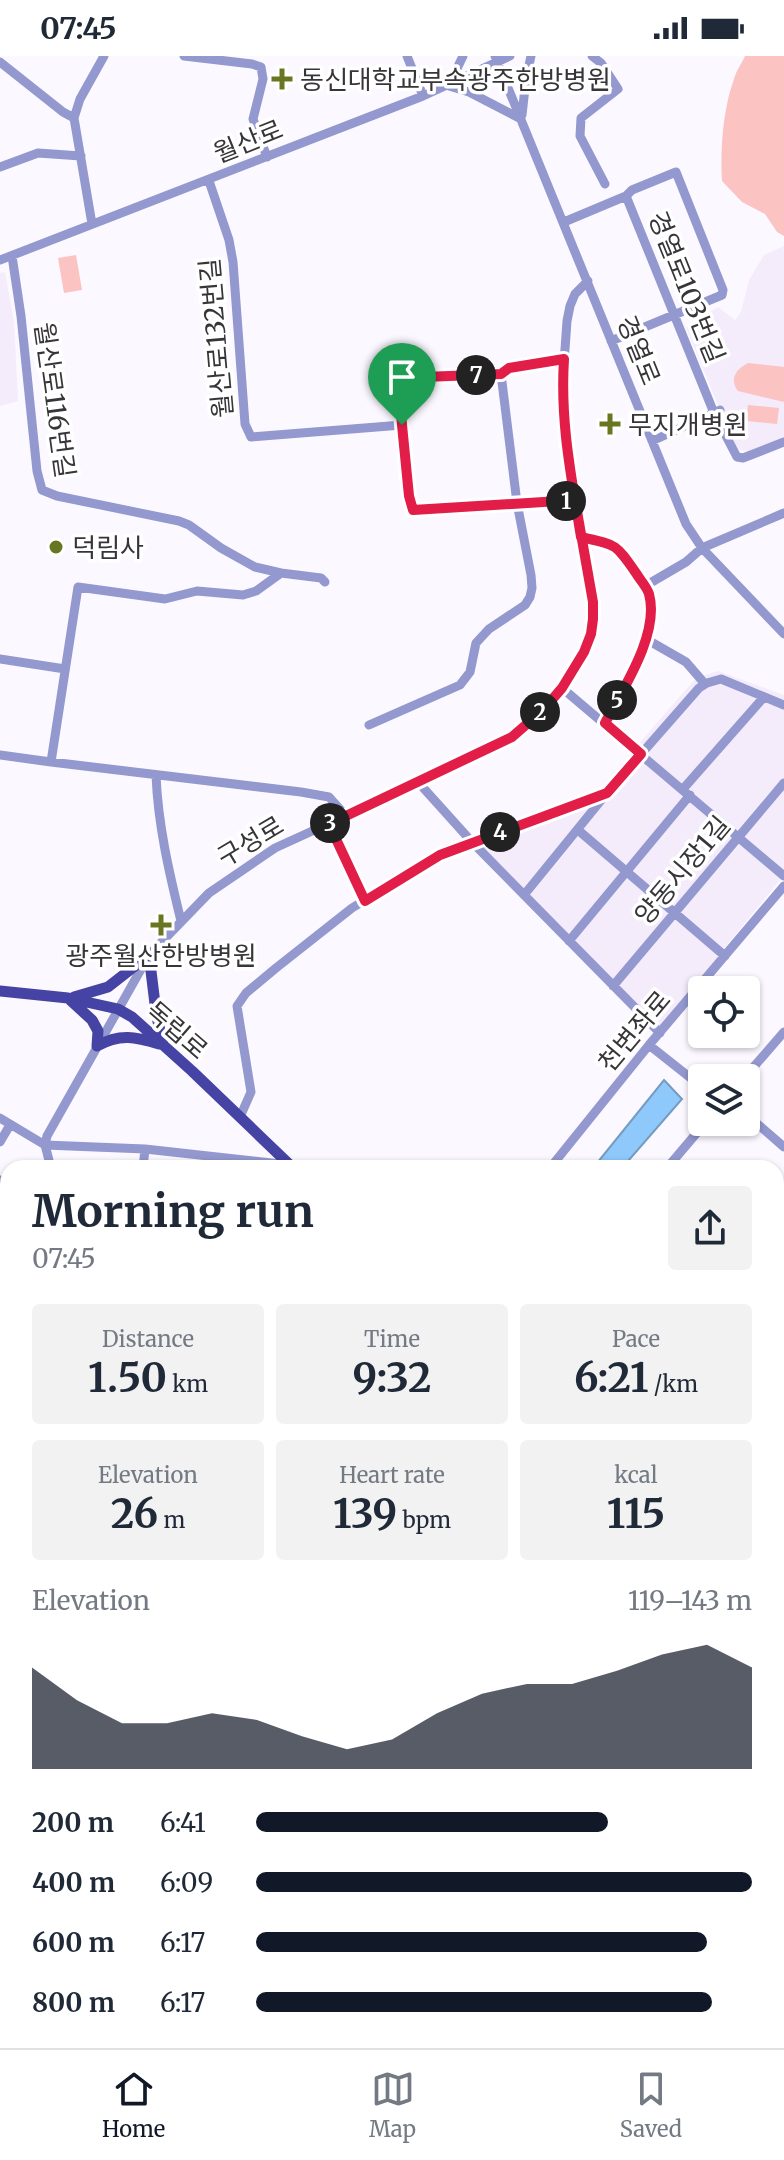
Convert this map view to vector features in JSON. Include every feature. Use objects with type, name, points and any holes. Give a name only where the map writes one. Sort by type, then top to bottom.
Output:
[{"type":"main road","points":[[68,998],[108,987],[149,955]]},
{"type":"main road","points":[[149,955],[164,1046]]},
{"type":"main road","name":"독립로","points":[[0,991],[68,998],[118,1009],[132,1017],[285,1160]]},
{"type":"main road","points":[[68,998],[92,1020],[98,1031],[97,1046]]},
{"type":"main road","points":[[97,1046],[110,1038],[135,1037],[164,1046]]},
{"type":"street","points":[[92,224],[74,118],[80,99],[104,56]]},
{"type":"street","points":[[184,56],[261,67],[263,79],[253,119],[267,157]]},
{"type":"street","points":[[407,56],[423,96]]},
{"type":"street","points":[[463,56],[449,86],[469,92],[521,119],[532,57]]},
{"type":"street","name":"월산로","points":[[0,260],[449,86],[497,59],[510,56]]},
{"type":"street","points":[[592,56],[601,63],[618,89],[581,118],[580,136],[605,184]]},
{"type":"street","name":"경열로","points":[[497,59],[686,524],[702,548],[784,634]]},
{"type":"street","points":[[0,62],[74,118]]},
{"type":"street","points":[[0,167],[38,153],[81,156]]},
{"type":"street","points":[[611,341],[722,295],[723,290],[676,172],[632,190],[626,196]]},
{"type":"street","name":"월산로132번길","points":[[209,181],[229,240],[233,262],[245,424],[251,437],[402,425]]},
{"type":"street","name":"경열로103번길","points":[[564,222],[626,196],[737,457],[743,458],[784,442]]},
{"type":"street","name":"월산로116번길","points":[[12,256],[37,471],[42,490],[57,496],[184,523],[255,567],[321,578],[325,582]]},
{"type":"street","name":"구성로","points":[[45,1145],[51,1125],[149,955],[209,893],[275,848],[512,737],[543,710],[562,688],[584,652],[593,619],[593,602],[565,446],[562,391],[570,306],[575,294],[588,281]]},
{"type":"street","points":[[564,359],[509,368],[501,374],[398,378],[413,510],[575,500]]},
{"type":"street","points":[[369,725],[460,685],[470,672],[476,643],[489,629],[525,605],[530,597],[531,575],[517,503],[501,374]]},
{"type":"street","points":[[652,441],[717,411]]},
{"type":"street","points":[[645,586],[686,562],[702,548],[784,513]]},
{"type":"street","points":[[581,537],[615,546],[650,596],[646,639],[605,723]]},
{"type":"street","points":[[51,762],[78,587],[165,599],[197,591],[243,595],[256,591],[281,573]]},
{"type":"street","points":[[646,639],[686,662],[705,684]]},
{"type":"street","points":[[0,659],[65,669]]},
{"type":"street","points":[[524,895],[607,793],[699,688],[721,679],[784,705]]},
{"type":"street","points":[[562,688],[784,876]]},
{"type":"street","points":[[569,941],[764,697]]},
{"type":"street","points":[[0,755],[301,792],[329,797],[346,816]]},
{"type":"street","points":[[156,775],[161,835],[181,921]]},
{"type":"street","points":[[418,782],[472,842],[660,1033]]},
{"type":"street","name":"양동시장1길","points":[[613,986],[784,783]]},
{"type":"street","points":[[240,1117],[251,1092],[238,1003],[276,968],[352,908],[431,860],[607,793]]},
{"type":"street","points":[[329,824],[365,901]]},
{"type":"street","points":[[578,830],[725,956]]},
{"type":"street","name":"천변좌로","points":[[556,1160],[784,886]]},
{"type":"street","points":[[756,1064],[784,1032]]},
{"type":"street","points":[[649,1045],[688,1076]]},
{"type":"street","points":[[0,1118],[45,1145],[145,1149],[222,1160]]},
{"type":"street","points":[[0,1142],[10,1125]]},
{"type":"street","points":[[760,1126],[784,1147]]},
{"type":"street","points":[[775,1139],[784,1129]]},
{"type":"street","points":[[674,1160],[694,1136]]},
{"type":"street","points":[[45,1145],[49,1160]]},
{"type":"street","points":[[144,1160],[145,1149]]},
{"type":"shaded area","points":[[745,56],[784,56],[784,236],[777,232],[765,214],[742,202],[722,181],[722,143],[727,103]]},
{"type":"shaded area","points":[[784,246],[784,439],[748,451],[740,450],[734,444],[686,327],[718,307],[735,320],[741,312],[749,280],[764,255]]},
{"type":"shaded area","points":[[76,255],[82,290],[64,293],[58,258]]},
{"type":"shaded area","points":[[5,272],[14,322],[18,401],[0,406],[0,273]]},
{"type":"shaded area","points":[[748,363],[784,367],[784,402],[738,391],[735,375]]},
{"type":"shaded area","points":[[748,405],[779,408],[777,424],[746,421]]},
{"type":"shaded area","points":[[718,671],[784,695],[784,875],[702,976],[688,976],[688,993],[660,1027],[473,839],[597,792],[696,678]]},
{"type":"water","points":[[664,1080],[682,1099],[629,1160],[599,1160]]},
{"type":"place","name":"동신대학교부속광주한방병원","points":[[282,79]]},
{"type":"place","name":"무지개병원","points":[[610,424]]},
{"type":"place","name":"덕림사","points":[[56,547]]},
{"type":"place","name":"광주월산한방병원","points":[[161,925]]},
{"type":"route","points":[[402,425],[398,378],[501,374],[509,368],[564,359],[565,446],[575,500],[581,537],[609,543],[619,549],[650,596],[644,646],[605,723],[641,754],[607,793],[440,855],[365,901],[329,824],[512,737],[543,710],[570,676],[584,652],[593,619],[593,602],[581,537],[575,500],[413,510],[402,425]]}]
